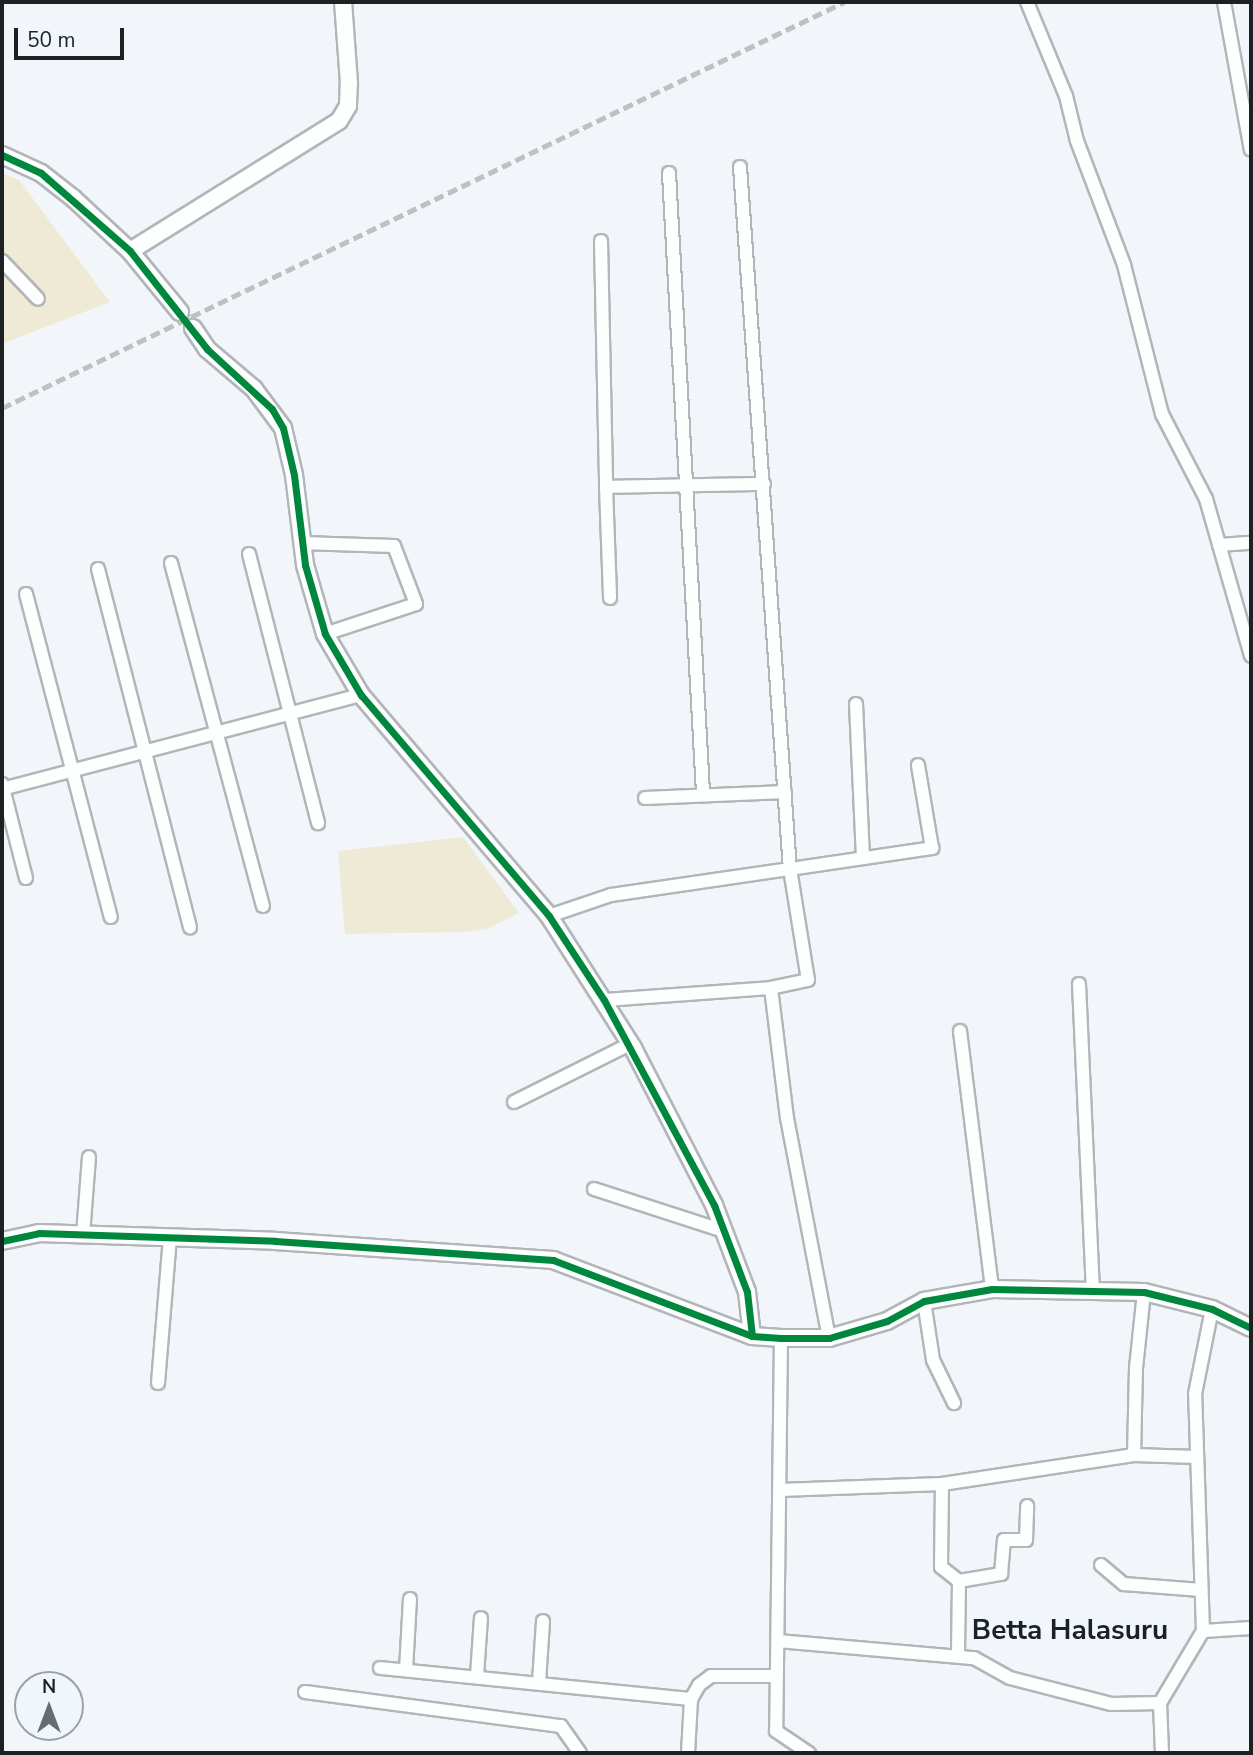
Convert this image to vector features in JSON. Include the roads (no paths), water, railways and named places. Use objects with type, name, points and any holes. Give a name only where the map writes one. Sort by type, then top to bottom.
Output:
[{"type":"street","points":[[130,251],[339,121],[348,106],[349,83],[343,2]]},
{"type":"street","points":[[1027,2],[1066,96],[1077,141],[1124,265],[1162,414],[1206,499],[1251,656]]},
{"type":"street","points":[[1224,2],[1251,150]]},
{"type":"street","points":[[2,155],[41,173],[130,251],[180,312]]},
{"type":"street","points":[[604,1000],[771,988],[808,980],[790,869],[740,167]]},
{"type":"street","points":[[669,173],[684,486],[703,793]]},
{"type":"street","points":[[601,242],[610,598]]},
{"type":"street","points":[[2,261],[38,299]]},
{"type":"street","points":[[193,327],[207,349],[254,389],[283,428],[302,543],[326,634],[360,695],[549,916],[630,1044],[724,1231],[747,1292],[752,1336]]},
{"type":"street","points":[[606,487],[764,484]]},
{"type":"street","points":[[302,543],[394,546],[416,604],[326,634]]},
{"type":"street","points":[[1219,545],[1251,543]]},
{"type":"street","points":[[249,554],[318,823]]},
{"type":"street","points":[[171,563],[214,732],[263,906]]},
{"type":"street","points":[[97,569],[190,927]]},
{"type":"street","points":[[26,594],[111,917]]},
{"type":"street","points":[[26,878],[2,787],[360,695]]},
{"type":"street","points":[[856,705],[863,858]]},
{"type":"street","points":[[549,916],[611,895],[932,848],[918,765]]},
{"type":"street","points":[[645,798],[703,793],[785,792]]},
{"type":"street","points":[[1079,984],[1093,1288]]},
{"type":"street","points":[[771,988],[787,1118],[829,1338]]},
{"type":"street","points":[[960,1031],[992,1289]]},
{"type":"street","points":[[514,1102],[630,1044]]},
{"type":"street","points":[[83,1235],[89,1157]]},
{"type":"street","points":[[594,1189],[724,1231]]},
{"type":"street","points":[[2,1241],[39,1233],[462,1251],[554,1260],[752,1336],[829,1338],[887,1321],[924,1301],[992,1289],[1093,1288],[1144,1292],[1212,1309],[1251,1328]]},
{"type":"street","points":[[158,1383],[170,1238]]},
{"type":"street","points":[[1134,1455],[1144,1292]]},
{"type":"street","points":[[924,1301],[933,1360],[954,1403]]},
{"type":"street","points":[[1162,1753],[1160,1703],[1203,1631],[1195,1394],[1212,1309]]},
{"type":"street","points":[[781,1338],[776,1731],[809,1753]]},
{"type":"street","points":[[780,1490],[942,1484],[1134,1455],[1197,1457]]},
{"type":"street","points":[[942,1484],[941,1567],[959,1581],[1001,1574],[1004,1540],[1026,1540],[1027,1506]]},
{"type":"street","points":[[1101,1565],[1124,1584],[1202,1590]]},
{"type":"street","points":[[958,1656],[959,1581]]},
{"type":"street","points":[[406,1670],[410,1599]]},
{"type":"street","points":[[477,1676],[481,1618]]},
{"type":"street","points":[[539,1682],[543,1621]]},
{"type":"street","points":[[1203,1631],[1251,1628]]},
{"type":"street","points":[[778,1641],[974,1658],[1010,1678],[1111,1704],[1160,1703]]},
{"type":"street","points":[[380,1668],[691,1699]]},
{"type":"street","points":[[688,1753],[691,1699],[699,1685],[712,1676],[776,1676]]},
{"type":"street","points":[[305,1692],[561,1726],[580,1753]]},
{"type":"railway","points":[[2,408],[844,2]]},
{"type":"district","name":"Betta Halasuru","points":[[1070,1630]]}]
